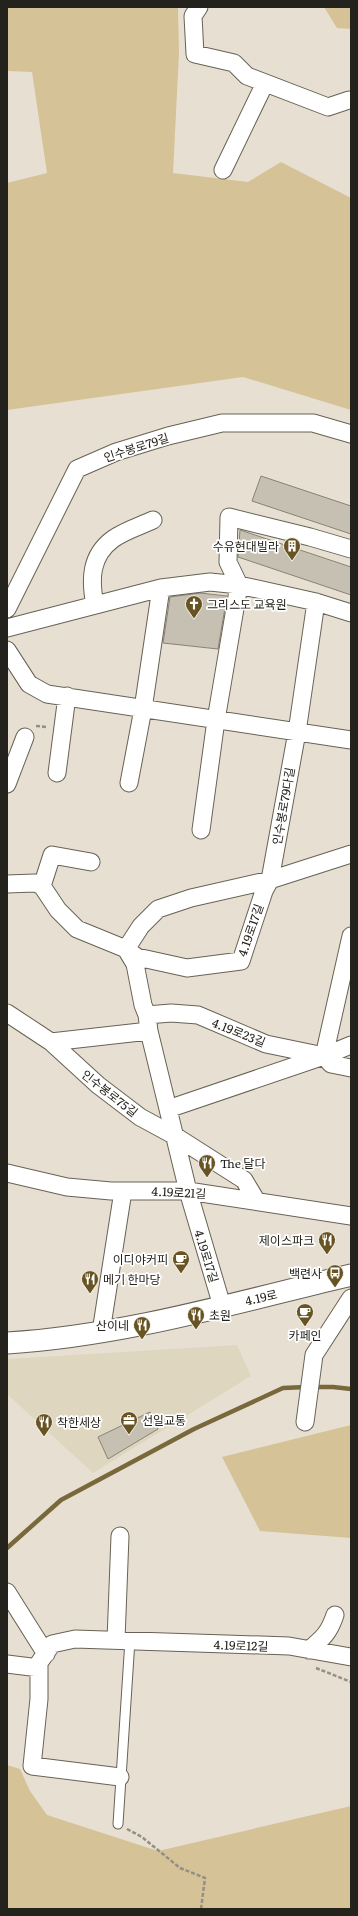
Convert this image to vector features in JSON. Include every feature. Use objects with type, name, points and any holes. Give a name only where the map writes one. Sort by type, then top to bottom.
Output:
[{"type":"street","points":[[199,7],[193,16],[195,54],[234,63],[247,76],[328,107],[349,100]]},
{"type":"street","points":[[223,170],[265,83]]},
{"type":"street","name":"인수봉로79길","points":[[7,608],[77,469],[116,452],[174,434],[222,423],[313,423],[351,434]]},
{"type":"street","points":[[201,830],[216,720],[239,585],[228,562],[229,517],[351,549]]},
{"type":"street","points":[[95,605],[91,584],[96,559],[113,540],[153,520]]},
{"type":"street","points":[[7,628],[161,588],[210,582],[239,585],[316,602],[351,613]]},
{"type":"street","points":[[129,783],[143,709],[161,588]]},
{"type":"street","points":[[297,732],[316,602]]},
{"type":"street","points":[[7,650],[29,684],[47,694],[351,740]]},
{"type":"street","points":[[57,773],[67,696]]},
{"type":"street","name":"인수봉로79다길","points":[[270,880],[297,732]]},
{"type":"street","points":[[7,784],[25,737]]},
{"type":"street","name":"4.19로17길","points":[[126,949],[141,926],[158,909],[191,898],[270,880],[351,854]]},
{"type":"street","points":[[42,886],[52,856],[91,862]]},
{"type":"street","name":"4.19로17길","points":[[126,949],[137,957],[187,968],[241,961],[264,891],[270,880]]},
{"type":"street","points":[[7,884],[34,883],[42,886],[58,910],[77,929],[126,949]]},
{"type":"street","points":[[324,1056],[351,936]]},
{"type":"street","name":"4.19로17길","points":[[126,949],[135,964],[143,1005],[188,1191],[222,1306]]},
{"type":"street","name":"인수봉로75길","points":[[7,1013],[51,1042],[98,1085],[140,1117],[175,1136]]},
{"type":"street","name":"4.19로23길","points":[[148,1023],[172,1013],[198,1015],[266,1044],[324,1056],[331,1064],[351,1068]]},
{"type":"street","points":[[51,1042],[148,1023]]},
{"type":"street","points":[[168,1109],[324,1056],[351,1045]]},
{"type":"street","points":[[175,1136],[244,1180],[256,1200]]},
{"type":"street","name":"4.19로21길","points":[[7,1173],[67,1187],[123,1191],[188,1191],[256,1200],[351,1216]]},
{"type":"street","points":[[101,1332],[123,1191]]},
{"type":"street","name":"4.19로","points":[[7,1343],[40,1341],[101,1332],[351,1276]]},
{"type":"street","points":[[305,1422],[314,1355],[351,1298]]},
{"type":"street","points":[[120,1536],[124,1640]]},
{"type":"street","points":[[7,1592],[42,1661],[32,1766],[120,1778]]},
{"type":"street","points":[[309,1650],[322,1640],[330,1630],[335,1615]]},
{"type":"street","name":"4.19로12길","points":[[42,1661],[52,1644],[75,1639],[288,1646],[351,1657]]},
{"type":"street","points":[[7,1664],[42,1661]]},
{"type":"lane","points":[[118,1824],[124,1640]]},
{"type":"path","points":[[25,737],[28,725],[63,729]]},
{"type":"path","points":[[118,1824],[142,1837],[180,1868],[205,1878],[201,1909]]},
{"type":"shaded area","points":[[7,7],[178,7],[179,53],[173,173],[248,182],[281,162],[351,198],[351,410],[243,377],[7,410],[7,183],[47,173],[32,72],[7,71]]},
{"type":"shaded area","points":[[324,7],[351,7],[351,29],[337,28]]},
{"type":"shaded area","name":"선일교통","points":[[237,1345],[251,1376],[93,1473],[7,1394],[7,1359]]},
{"type":"shaded area","points":[[351,1425],[351,1538],[260,1531],[222,1457]]},
{"type":"shaded area","points":[[7,1765],[20,1769],[30,1791],[47,1815],[158,1851],[351,1806],[351,1909],[7,1909]]},
{"type":"building","name":"수유현대빌라","points":[[261,476],[351,506],[351,534],[252,501]]},
{"type":"building","name":"수유현대빌라","points":[[240,530],[351,567],[351,595],[238,557]]},
{"type":"building","name":"그리스도 교육원","points":[[200,593],[227,596],[218,649],[163,643],[170,597]]},
{"type":"building","points":[[150,1412],[158,1429],[108,1459],[98,1437]]},
{"type":"waterway","points":[[7,1548],[61,1500],[194,1429],[283,1388],[306,1387]]},
{"type":"waterway","points":[[313,1387],[351,1389]]},
{"type":"place","name":"수유현대빌라","points":[[292,561]]},
{"type":"place","name":"그리스도 교육원","points":[[194,619]]},
{"type":"place","name":"The 달다","points":[[207,1178]]},
{"type":"place","name":"제이스파크","points":[[327,1255]]},
{"type":"place","name":"이디야커피","points":[[181,1274]]},
{"type":"place","name":"백련사","points":[[335,1288]]},
{"type":"place","name":"메기 한마당","points":[[90,1294]]},
{"type":"place","name":"카페인","points":[[305,1327]]},
{"type":"place","name":"초원","points":[[196,1330]]},
{"type":"place","name":"산이네","points":[[142,1340]]},
{"type":"place","name":"선일교통","points":[[129,1435]]},
{"type":"place","name":"착한세상","points":[[44,1437]]}]
